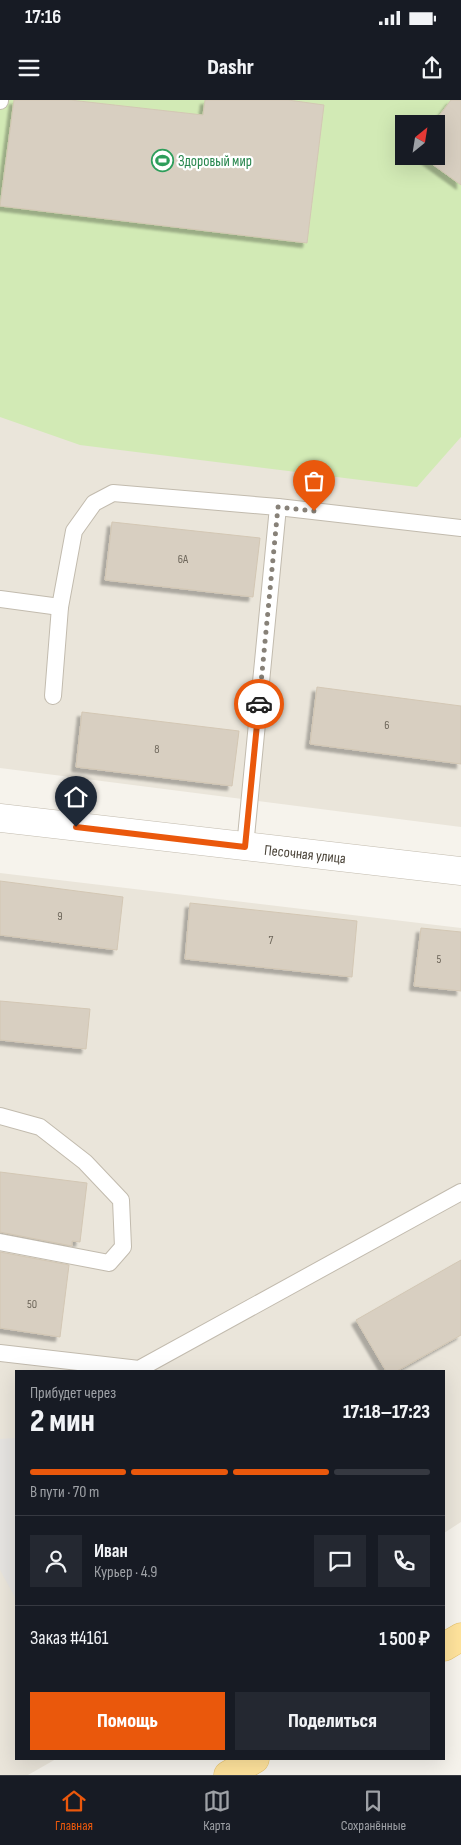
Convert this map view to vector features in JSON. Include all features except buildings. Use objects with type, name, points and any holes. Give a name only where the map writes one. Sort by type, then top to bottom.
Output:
[{"type":"main road","points":[[445,1647],[461,1637]]},
{"type":"main road","points":[[228,1775],[253,1760]]},
{"type":"street","name":"Песочная улица","points":[[0,818],[461,871]]},
{"type":"lane","points":[[53,696],[60,607],[74,531],[94,503],[113,493],[278,507],[461,528]]},
{"type":"lane","points":[[245,847],[278,507]]},
{"type":"lane","points":[[0,600],[60,607]]},
{"type":"lane","points":[[0,1116],[40,1127],[85,1162],[120,1200],[123,1247],[109,1263],[0,1242]]},
{"type":"lane","points":[[0,1352],[140,1370],[461,1192]]},
{"type":"shaded area","points":[[0,100],[461,100],[461,827],[0,768]]},
{"type":"shaded area","points":[[0,873],[461,928],[461,1522],[445,1532],[445,1370],[15,1370],[15,1760],[54,1760],[28,1775],[0,1775]]},
{"type":"shaded area","points":[[15,1438],[15,1597],[0,1570],[0,1439]]},
{"type":"green space","points":[[0,100],[461,100],[461,437],[417,487],[80,445],[0,417]]},
{"type":"way so far","points":[[259,704],[278,507],[314,511]]},
{"type":"place","name":"Здоровый мир","points":[[162,161]]},
{"type":"route","points":[[76,827],[245,847],[259,704]]}]
